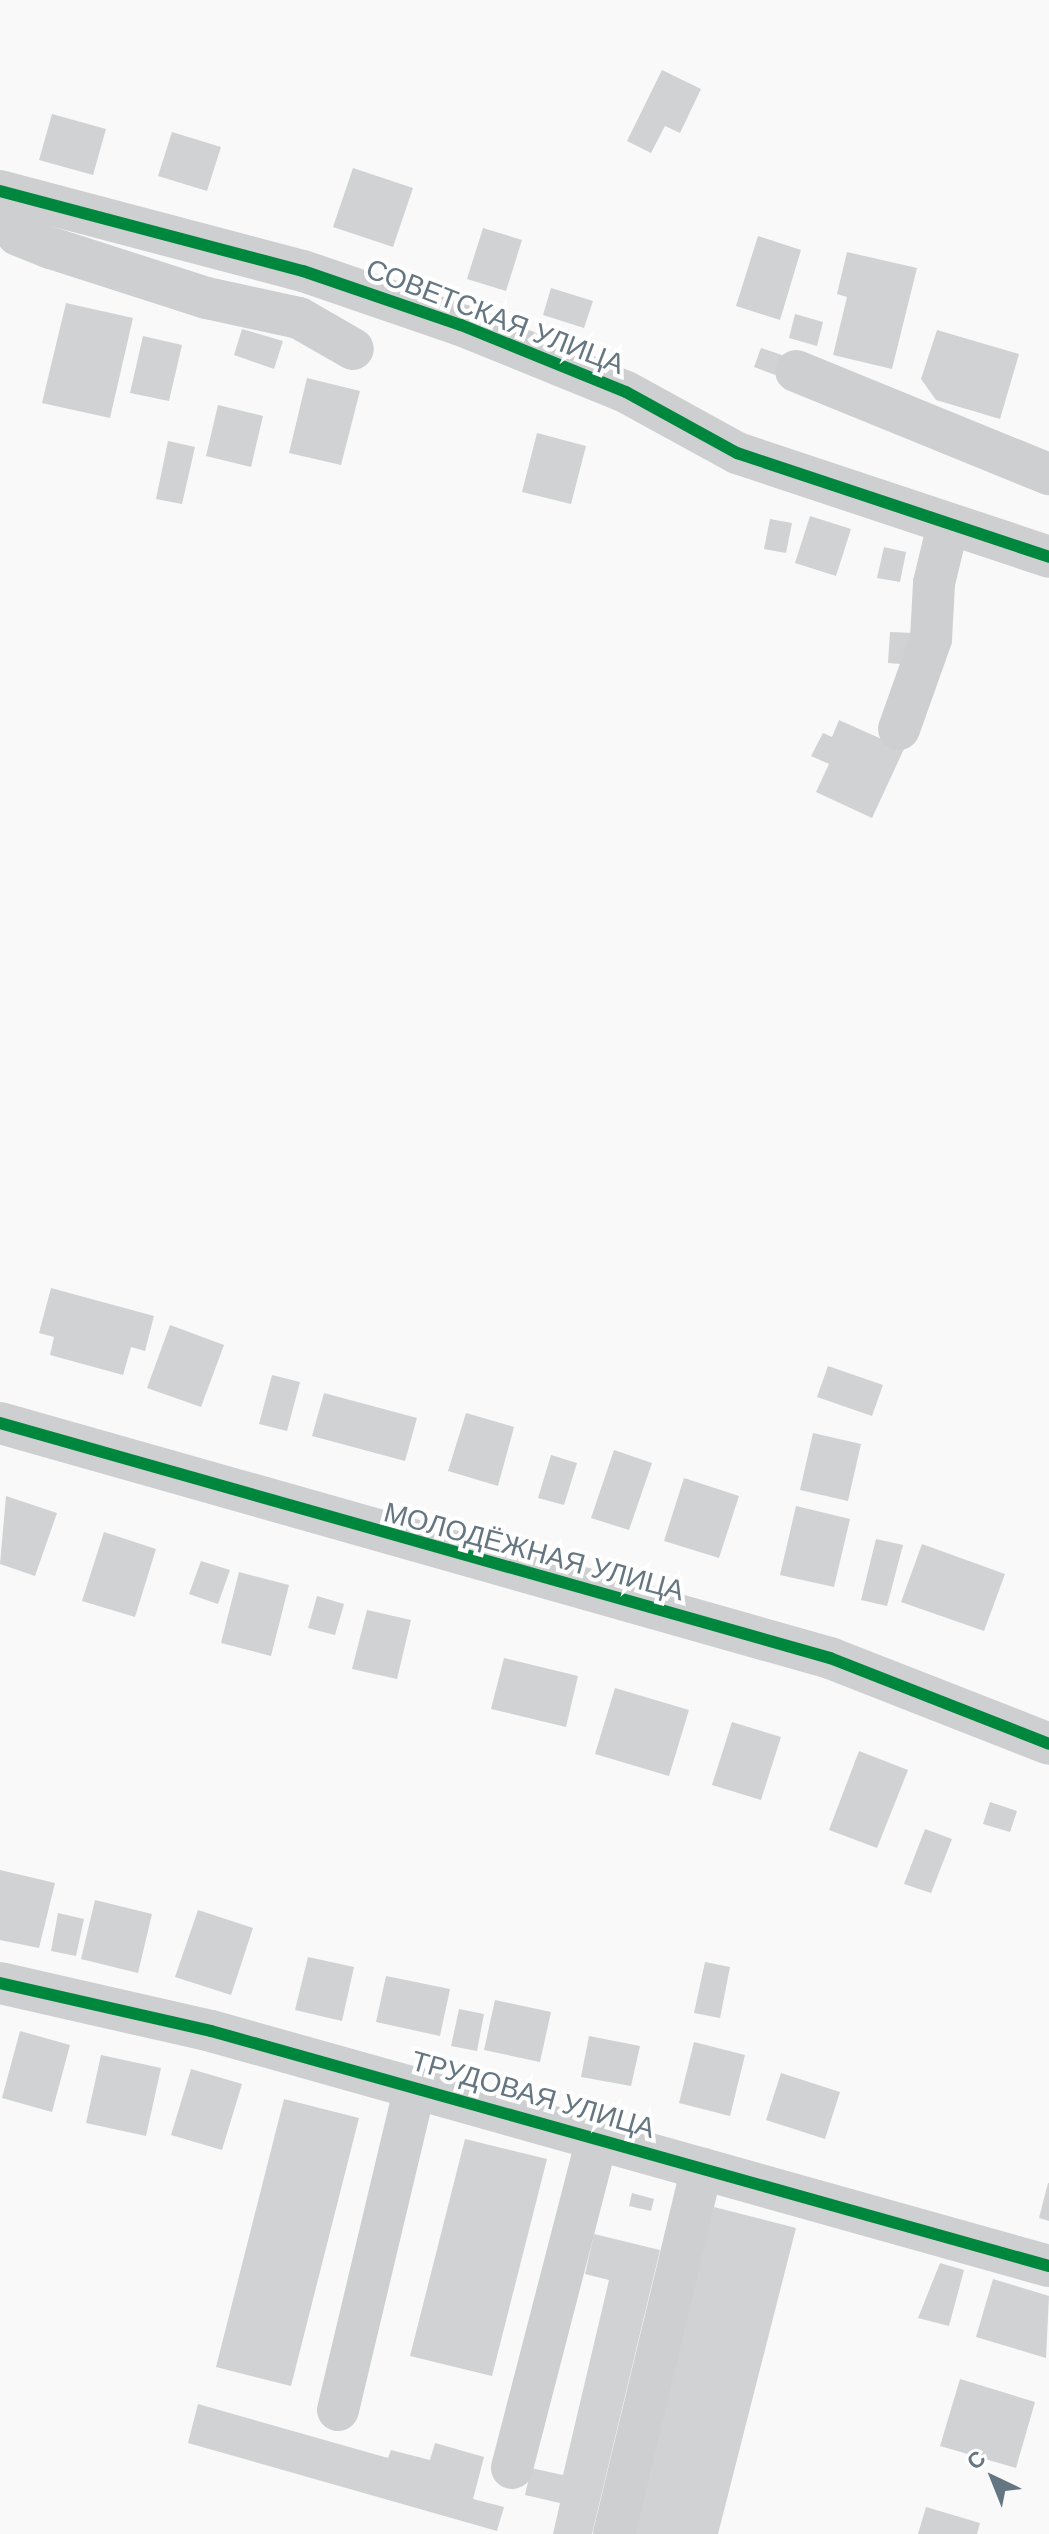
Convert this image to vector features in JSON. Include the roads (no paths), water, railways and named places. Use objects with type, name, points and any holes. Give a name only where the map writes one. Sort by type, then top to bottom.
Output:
[{"type":"street","name":"СОВЕТСКАЯ УЛИЦА","points":[[0,191],[303,271],[461,325],[626,392],[737,453],[1049,557]]},
{"type":"street","points":[[0,217],[18,235],[51,248],[207,298],[299,318],[353,349]]},
{"type":"street","points":[[796,371],[1049,474]]},
{"type":"street","points":[[899,729],[931,639],[934,583],[948,525]]},
{"type":"street","name":"МОЛОДЁЖНАЯ УЛИЦА","points":[[0,1423],[830,1658],[1049,1744]]},
{"type":"street","name":"ТРУДОВАЯ УЛИЦА","points":[[0,1983],[211,2031],[1049,2266]]},
{"type":"street","points":[[338,2410],[415,2087]]},
{"type":"street","points":[[512,2468],[597,2139]]},
{"type":"street","points":[[614,2534],[702,2168]]}]
